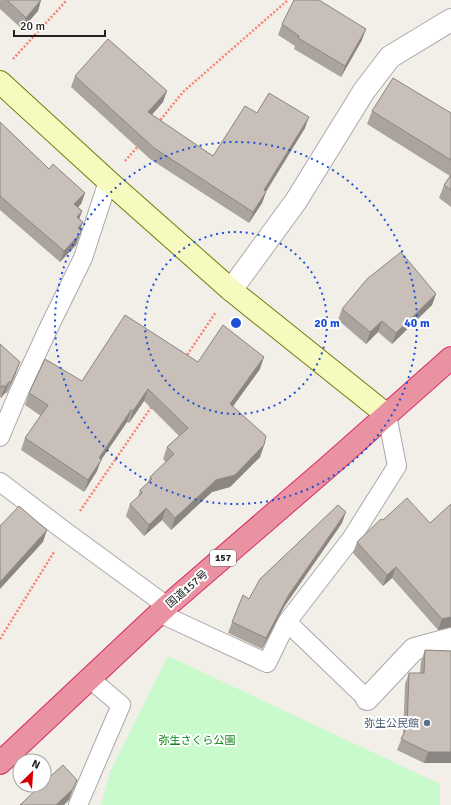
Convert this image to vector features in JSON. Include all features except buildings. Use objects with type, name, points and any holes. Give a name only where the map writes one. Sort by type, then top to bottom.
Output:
[{"type":"highway","name":"国道157号","points":[[0,762],[163,610],[387,416],[451,358]]},
{"type":"street","points":[[231,290],[296,201],[364,91],[390,57],[451,20]]},
{"type":"street","points":[[0,82],[108,181],[231,290],[387,416]]},
{"type":"street","points":[[368,699],[414,649],[451,639]]},
{"type":"lane","points":[[0,437],[21,387],[83,258],[108,181]]},
{"type":"lane","points":[[0,482],[66,532],[163,610],[267,663],[287,622],[351,539],[397,466],[387,416]]},
{"type":"lane","points":[[287,622],[368,699]]},
{"type":"lane","points":[[78,805],[121,705],[89,678]]},
{"type":"path","points":[[10,62],[67,0]]},
{"type":"path","points":[[153,128],[183,92],[288,0]]},
{"type":"path","points":[[108,181],[143,140]]},
{"type":"path","points":[[182,362],[231,290]]},
{"type":"path","points":[[0,639],[66,532],[155,401]]},
{"type":"green space","name":"弥生さくら公園","points":[[168,656],[440,784],[440,805],[101,805],[111,770]]},
{"type":"place","name":"弥生公民館","points":[[427,723]]}]
